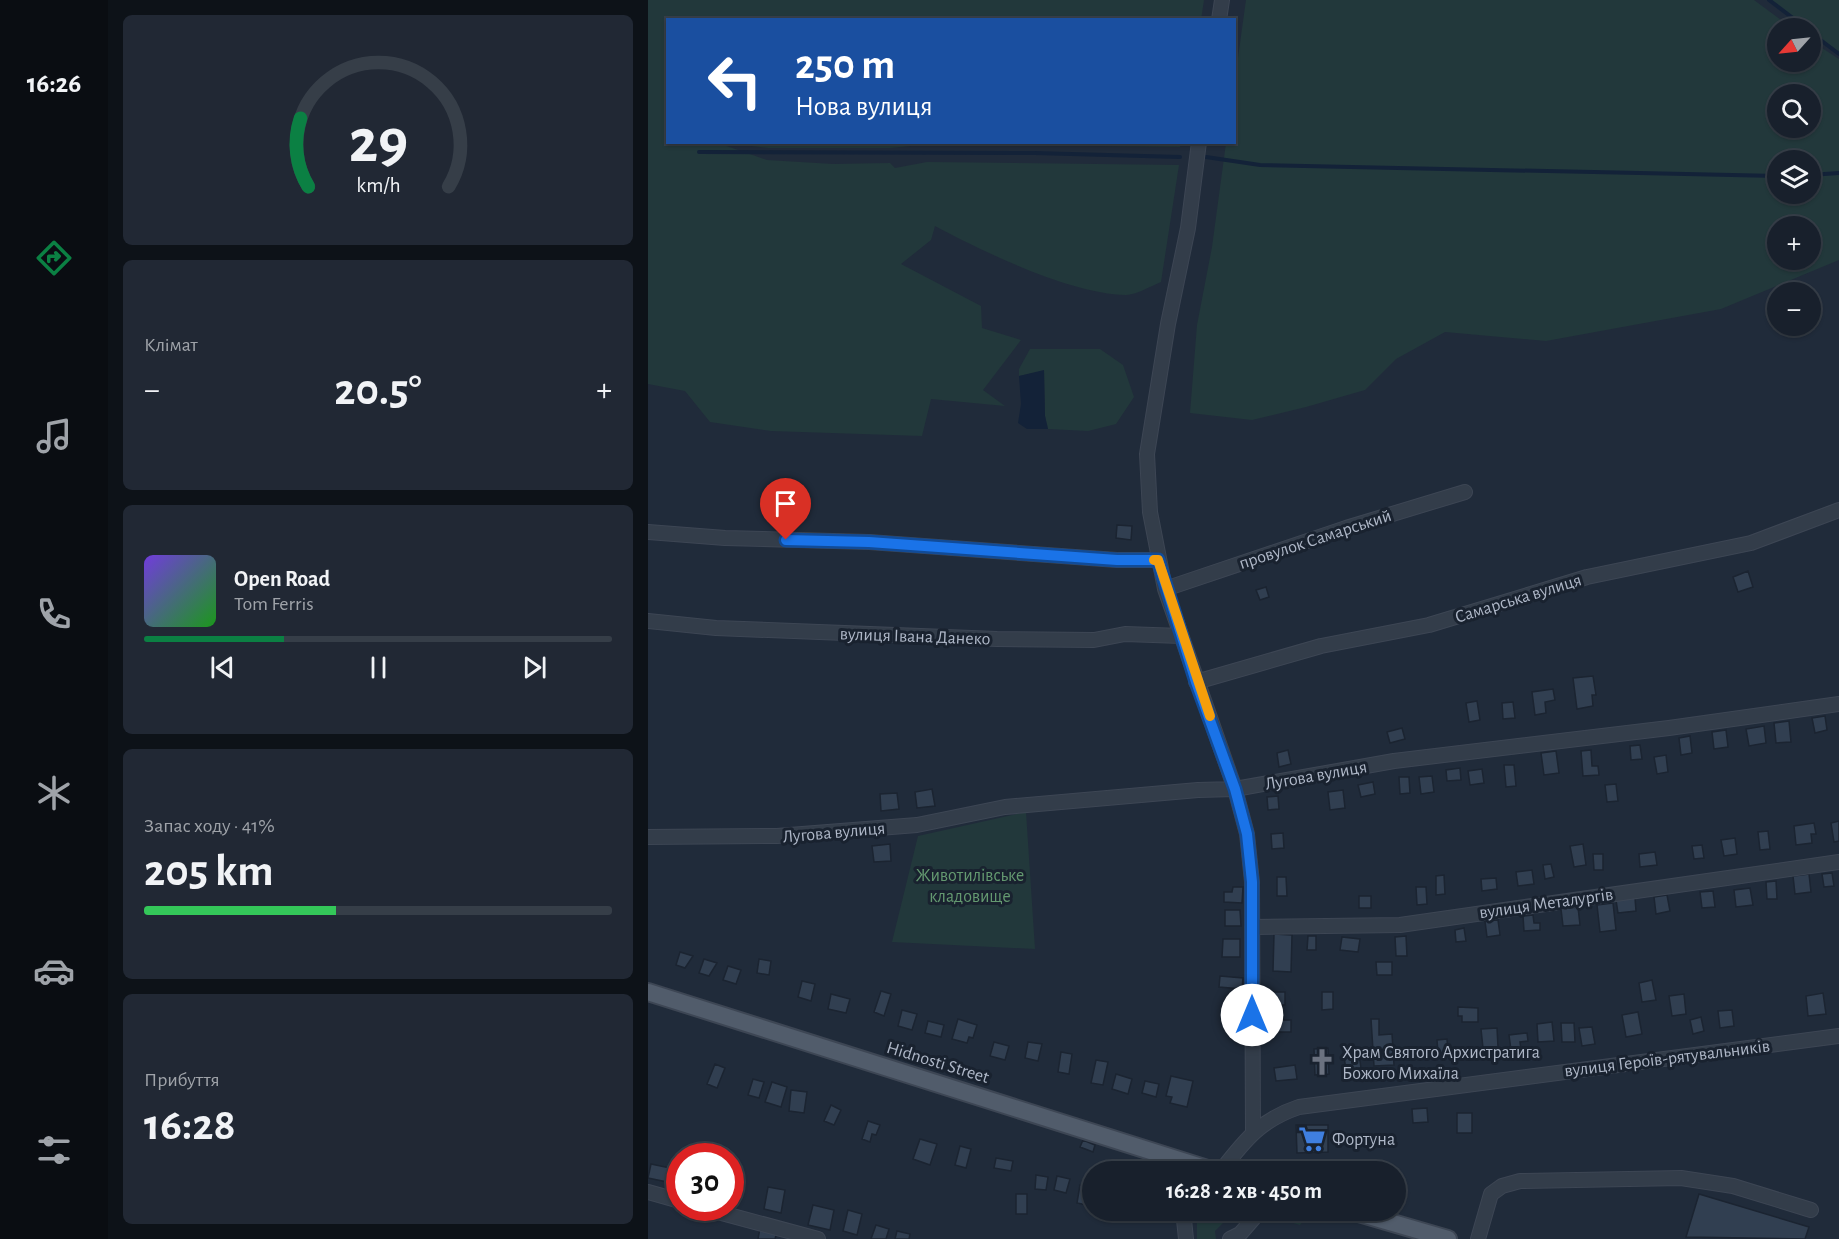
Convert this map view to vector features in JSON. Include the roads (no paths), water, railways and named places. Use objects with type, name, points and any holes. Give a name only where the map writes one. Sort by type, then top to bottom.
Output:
[{"type":"main road","name":"Hidnosti Street","points":[[648,992],[1167,1161]]},
{"type":"main road","points":[[1385,1221],[1448,1239]]},
{"type":"street","points":[[1219,18],[1222,0]]},
{"type":"street","points":[[1199,144],[1188,228],[1161,359],[1147,454],[1150,512],[1165,589],[1235,789],[1247,834],[1252,882],[1253,1132]]},
{"type":"street","name":"провулок Самарський","points":[[1165,589],[1346,528],[1465,492]]},
{"type":"street","name":"Самарська вулиця","points":[[1196,682],[1321,646],[1429,625],[1587,577],[1751,543],[1839,510]]},
{"type":"street","points":[[648,532],[725,538],[869,542],[1117,560],[1158,560]]},
{"type":"street","name":"вулиця Івана Данеко","points":[[648,621],[716,628],[986,639],[1094,640],[1125,634],[1181,636]]},
{"type":"street","name":"Лугова вулиця","points":[[648,837],[777,836],[905,826],[1005,807],[1198,790],[1235,789],[1394,761],[1669,728],[1839,704]]},
{"type":"street","name":"вулиця Металургів","points":[[1252,927],[1400,925],[1839,862]]},
{"type":"street","name":"вулиця Героїв-рятувальників","points":[[1228,1161],[1267,1120],[1299,1107],[1839,1036]]},
{"type":"street","points":[[1478,1239],[1491,1194],[1502,1186],[1520,1181],[1681,1178],[1733,1186],[1811,1210]]},
{"type":"street","points":[[648,1192],[666,1197]]},
{"type":"street","points":[[744,1219],[818,1239]]},
{"type":"street","points":[[1184,1221],[1186,1239]]},
{"type":"street","points":[[1230,1239],[1240,1234],[1251,1221]]},
{"type":"water","points":[[1044,370],[1045,416],[1048,429],[1027,429],[1018,423],[1021,404],[1019,376]]},
{"type":"waterway","points":[[1769,0],[1793,18]]},
{"type":"waterway","points":[[1821,40],[1839,54]]},
{"type":"waterway","points":[[699,152],[1035,153],[1180,157]]},
{"type":"waterway","points":[[1206,157],[1260,165],[1767,176]]},
{"type":"waterway","points":[[1821,174],[1839,173]]},
{"type":"place","name":"Храм Святого Архистратига Божого Михаїла","points":[[1322,1062]]},
{"type":"place","name":"Фортуна","points":[[1312,1139]]},
{"type":"park label","name":"Животилівське кладовище","points":[[970,885]]}]
